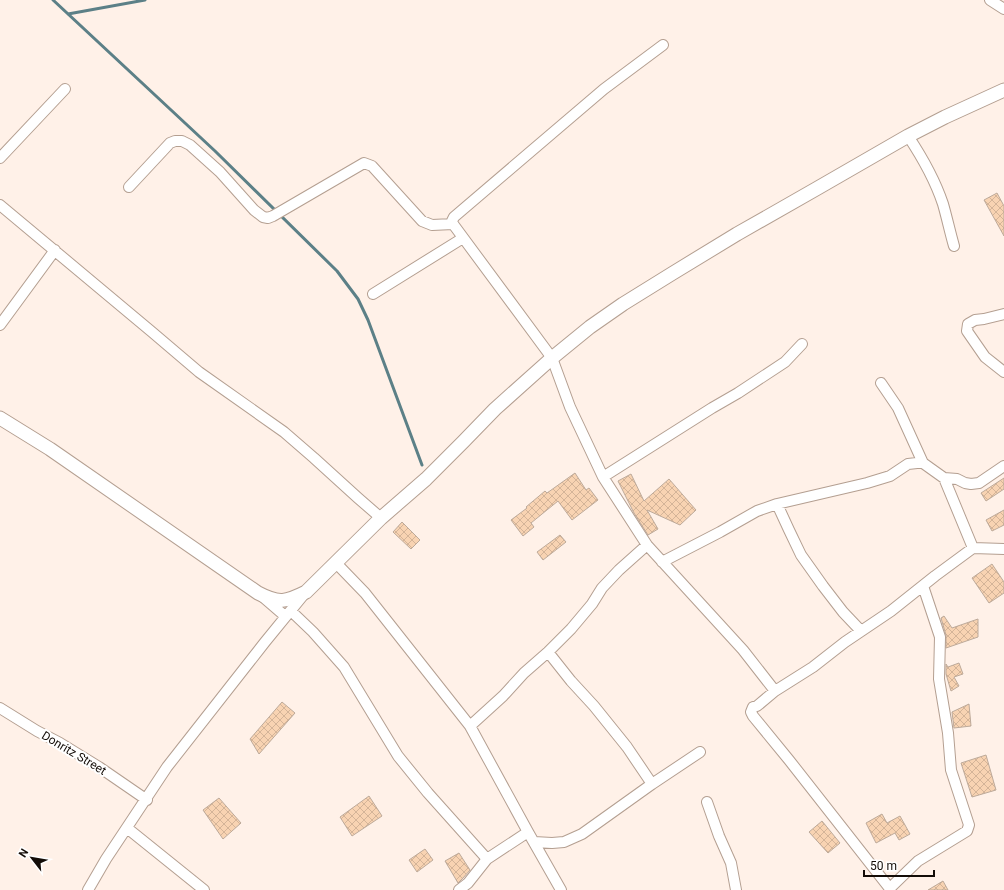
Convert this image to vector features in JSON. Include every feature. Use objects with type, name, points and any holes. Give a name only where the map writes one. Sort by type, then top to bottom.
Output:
[{"type":"street","points":[[990,0],[1004,9]]},
{"type":"street","points":[[452,224],[454,217],[586,104],[663,45]]},
{"type":"street","points":[[0,158],[65,89]]},
{"type":"street","points":[[88,890],[106,859],[189,738],[306,592],[381,518],[426,479],[495,409],[552,358],[590,327],[623,304],[744,230],[908,136],[1004,90]]},
{"type":"street","points":[[908,136],[919,153],[938,192],[943,204],[954,246]]},
{"type":"street","points":[[129,187],[170,143],[182,141],[190,145],[220,172],[254,210],[263,217],[268,218],[273,216],[364,163],[372,166],[422,221],[432,224],[452,224]]},
{"type":"street","points":[[0,204],[199,372],[284,432],[381,518]]},
{"type":"street","points":[[452,224],[552,358],[570,407],[603,477],[647,545],[743,650],[775,691]]},
{"type":"street","points":[[373,294],[463,238]]},
{"type":"street","points":[[0,324],[56,250]]},
{"type":"street","points":[[1004,314],[975,320],[968,324],[967,332],[985,357],[1004,372]]},
{"type":"street","points":[[603,477],[785,362],[802,344]]},
{"type":"street","points":[[881,383],[898,408],[923,463],[944,478],[973,548]]},
{"type":"street","points":[[0,418],[50,449],[288,613],[313,632],[344,667],[398,756],[428,793],[487,859]]},
{"type":"street","points":[[662,562],[757,511],[777,504],[867,483],[890,476],[908,464],[923,463]]},
{"type":"street","points":[[944,478],[953,478],[971,484],[979,483],[1004,466]]},
{"type":"street","points":[[777,504],[801,555],[835,602],[860,631]]},
{"type":"street","points":[[470,726],[572,629],[592,604],[602,588],[647,545]]},
{"type":"street","points":[[922,586],[940,637],[939,679],[948,733],[951,770],[969,825],[966,831],[918,862],[891,889],[751,714],[751,710],[775,691],[813,668],[860,631],[891,612],[922,586],[973,548],[1004,549]]},
{"type":"street","points":[[336,563],[365,593],[470,726],[561,890]]},
{"type":"street","points":[[258,593],[269,599],[285,601],[296,598],[306,592]]},
{"type":"street","points":[[548,652],[622,741],[652,784]]},
{"type":"street","name":"Donritz Street","points":[[0,708],[99,767],[147,800]]},
{"type":"street","points":[[534,842],[564,842],[582,834],[700,752]]},
{"type":"street","points":[[707,802],[719,836],[731,863],[736,890]]},
{"type":"street","points":[[127,828],[204,890]]},
{"type":"street","points":[[459,890],[468,883],[487,859],[528,832]]},
{"type":"building","points":[[997,193],[1004,206],[1004,236],[984,200]]},
{"type":"building","points":[[575,473],[586,490],[589,488],[598,500],[572,520],[558,501],[531,523],[534,527],[523,536],[511,520],[527,508],[526,507],[545,491],[547,493]]},
{"type":"building","points":[[631,474],[644,501],[669,479],[696,510],[680,525],[647,510],[658,529],[648,535],[634,513],[618,481]]},
{"type":"building","points":[[1004,478],[1004,489],[986,501],[981,493]]},
{"type":"building","points":[[1004,510],[1004,525],[992,531],[986,520]]},
{"type":"building","points":[[402,522],[420,540],[411,549],[393,532]]},
{"type":"building","points":[[560,535],[566,542],[543,560],[537,552]]},
{"type":"building","points":[[992,564],[1004,582],[1004,593],[989,603],[972,578]]},
{"type":"building","points":[[944,616],[952,628],[978,619],[978,637],[946,648],[946,635],[941,618]]},
{"type":"building","points":[[959,663],[963,674],[954,677],[959,686],[951,691],[946,674],[946,664],[948,667]]},
{"type":"building","points":[[282,702],[295,713],[259,754],[250,739]]},
{"type":"building","points":[[969,704],[971,726],[954,728],[952,712]]},
{"type":"building","points":[[986,755],[996,790],[972,797],[961,763]]},
{"type":"building","points":[[369,796],[382,816],[352,836],[340,817]]},
{"type":"building","points":[[219,798],[241,823],[223,839],[203,810]]},
{"type":"building","points":[[882,814],[887,823],[900,816],[910,834],[899,840],[895,833],[876,843],[866,823]]},
{"type":"building","points":[[822,821],[840,843],[828,853],[809,832]]},
{"type":"building","points":[[425,849],[433,860],[417,872],[409,860]]},
{"type":"building","points":[[459,853],[470,870],[458,883],[445,861]]},
{"type":"building","points":[[943,881],[948,890],[928,890]]},
{"type":"waterway","points":[[53,0],[215,151],[337,271],[358,299],[368,320],[422,465]]},
{"type":"waterway","points":[[68,14],[145,0]]}]
